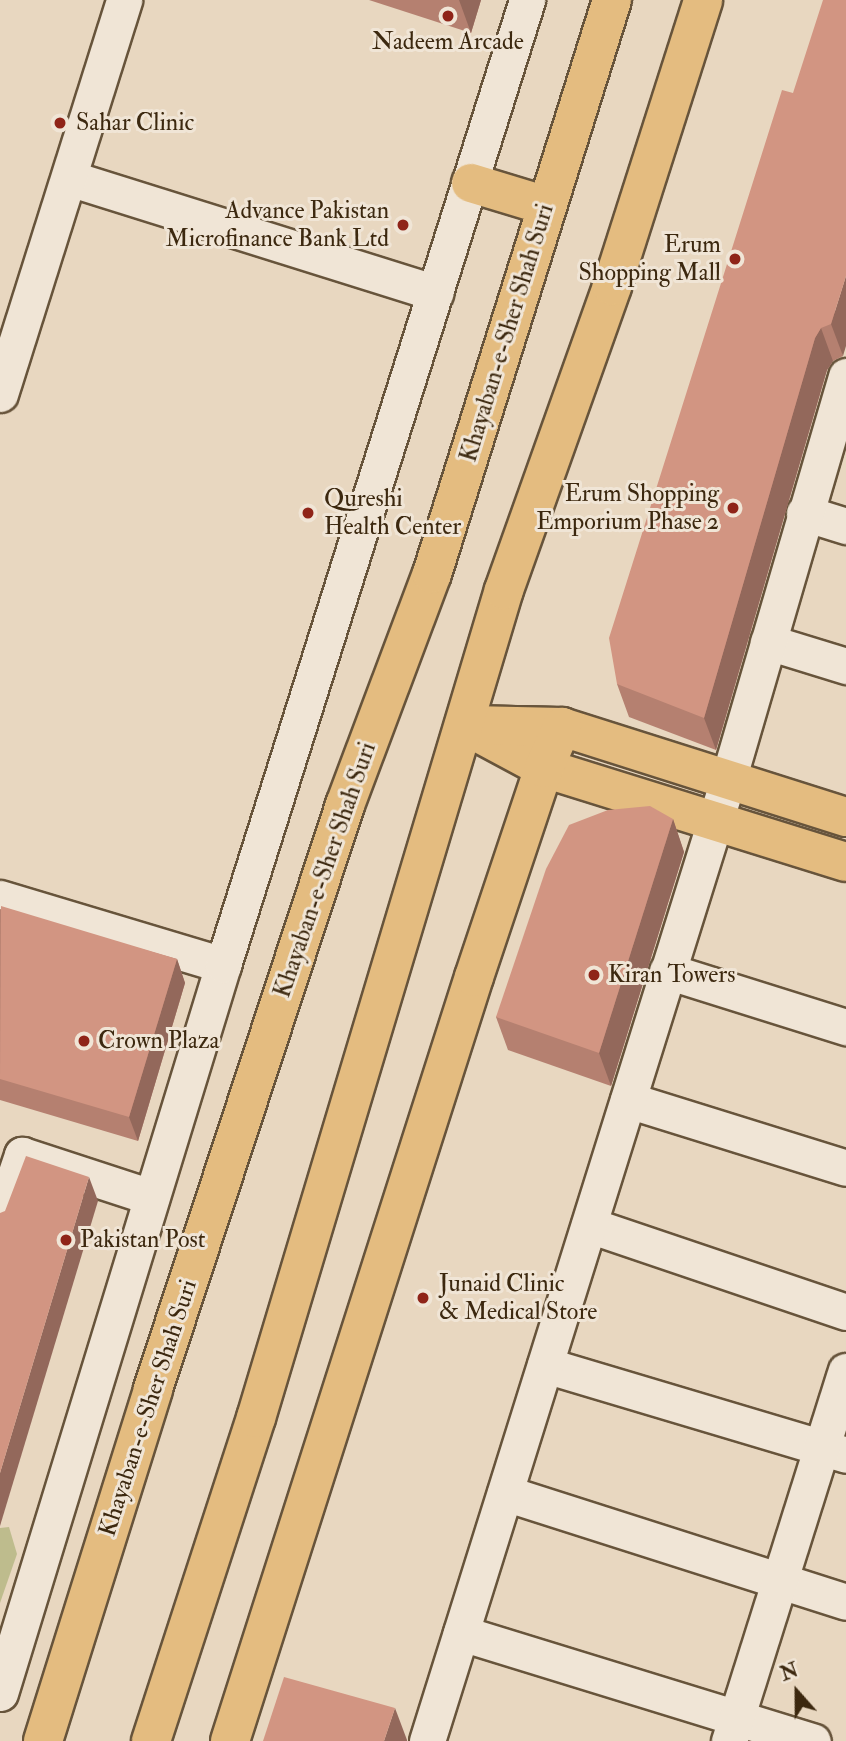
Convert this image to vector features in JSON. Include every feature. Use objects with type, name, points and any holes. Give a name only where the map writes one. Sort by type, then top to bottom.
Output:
[{"type":"main road","name":"Khayaban-e-Sher Shah Suri","points":[[43,1741],[153,1389],[345,805],[432,574],[612,0]]},
{"type":"main road","points":[[151,1741],[256,1418],[504,590],[612,286],[703,0]]},
{"type":"main road","points":[[471,183],[547,206]]},
{"type":"main road","points":[[464,724],[562,727],[846,817]]},
{"type":"main road","points":[[464,724],[544,768],[846,862]]},
{"type":"main road","points":[[230,1741],[544,768],[562,727]]},
{"type":"street","points":[[0,394],[124,0]]},
{"type":"street","points":[[0,1693],[223,965],[527,0]]},
{"type":"street","points":[[69,178],[435,293]]},
{"type":"street","points":[[427,1741],[728,780],[804,513],[846,378]]},
{"type":"street","points":[[804,513],[846,526]]},
{"type":"street","points":[[768,642],[846,666]]},
{"type":"street","points":[[0,898],[223,965]]},
{"type":"street","points":[[667,971],[846,1027]]},
{"type":"street","points":[[628,1100],[846,1168]]},
{"type":"street","points":[[0,1220],[11,1151],[151,1197]]},
{"type":"street","points":[[589,1225],[846,1312]]},
{"type":"street","points":[[545,1365],[834,1451]]},
{"type":"street","points":[[733,1729],[779,1581],[834,1451],[846,1371]]},
{"type":"street","points":[[505,1493],[846,1602]]},
{"type":"street","points":[[461,1633],[733,1729],[813,1741]]},
{"type":"shaded area","points":[[9,1527],[17,1554],[0,1603],[0,1528]]},
{"type":"building","name":"Erum Shopping Emporium Phase 2","points":[[823,0],[846,0],[846,276],[831,324],[821,328],[815,338],[704,718],[617,684],[609,638],[782,90],[793,93]]},
{"type":"building","name":"Kiran Towers","points":[[650,806],[673,819],[599,1053],[496,1017],[546,869],[569,825],[608,810]]},
{"type":"building","name":"Crown Plaza","points":[[1,906],[177,959],[129,1117],[0,1079]]},
{"type":"building","points":[[26,1156],[89,1177],[0,1473],[0,1213],[5,1211]]},
{"type":"building","points":[[284,1677],[395,1708],[384,1741],[263,1741]]},
{"type":"place","name":"Nadeem Arcade","points":[[448,16]]},
{"type":"place","name":"Sahar Clinic","points":[[60,123]]},
{"type":"place","name":"Advance Pakistan Microfinance Bank Ltd","points":[[403,225]]},
{"type":"place","name":"Erum Shopping Mall","points":[[735,259]]},
{"type":"place","name":"Erum Shopping Emporium Phase 2","points":[[733,508]]},
{"type":"place","name":"Qureshi Health Center","points":[[308,513]]},
{"type":"place","name":"Kiran Towers","points":[[594,975]]},
{"type":"place","name":"Crown Plaza","points":[[84,1041]]},
{"type":"place","name":"Pakistan Post","points":[[66,1240]]},
{"type":"place","name":"Junaid Clinic & Medical Store","points":[[423,1298]]}]
